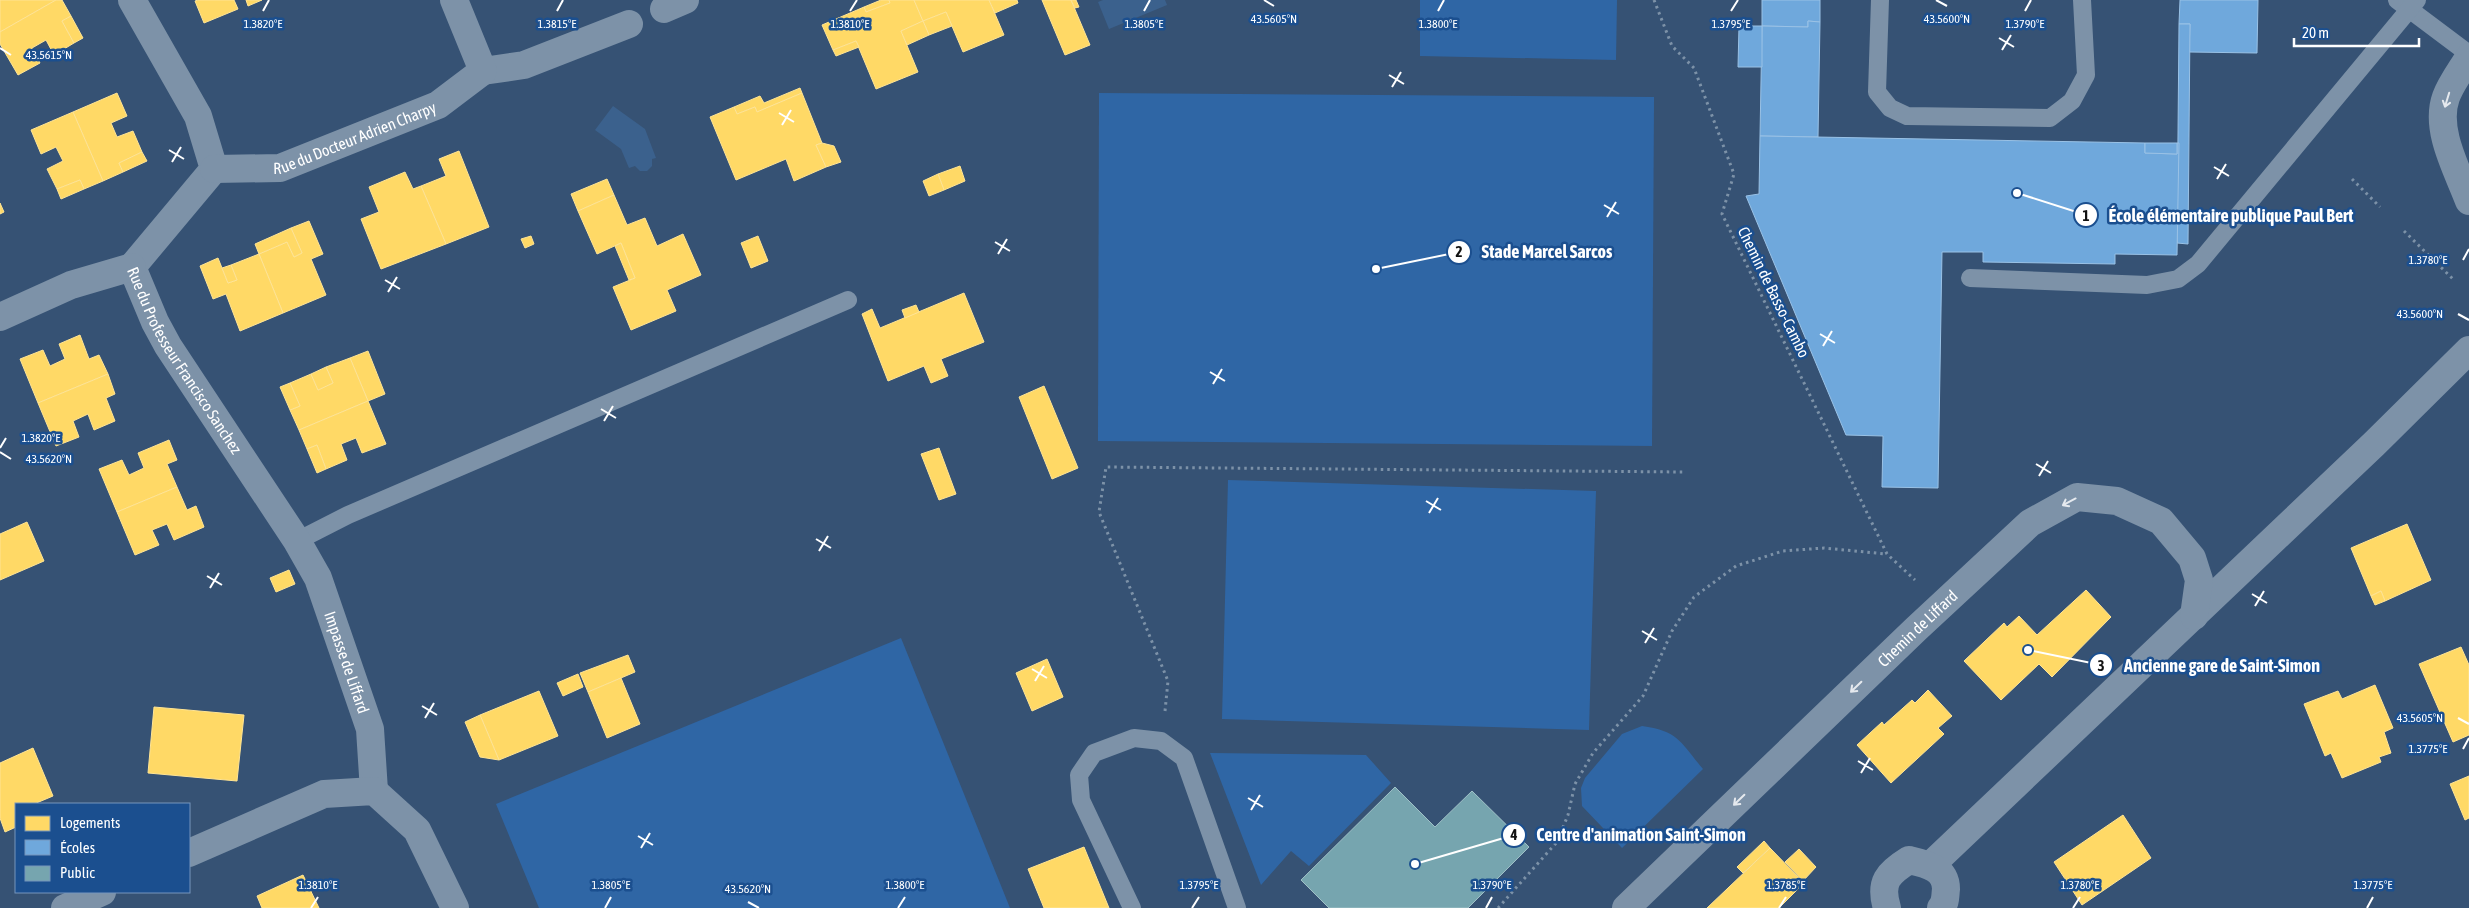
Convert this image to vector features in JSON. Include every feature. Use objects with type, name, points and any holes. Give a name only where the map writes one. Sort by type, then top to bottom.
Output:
[{"type":"street","points":[[132,0],[198,116],[214,169]]},
{"type":"street","points":[[454,0],[483,71]]},
{"type":"street","name":"Rue du Docteur Adrien Charpy","points":[[214,169],[280,168],[438,105],[483,71],[524,64],[630,24]]},
{"type":"street","points":[[2469,56],[2446,97],[2443,116],[2446,138],[2469,201]]},
{"type":"street","name":"Rue du Professeur Francisco Sanchez","points":[[214,169],[132,268],[155,322],[168,346],[297,541]]},
{"type":"street","points":[[0,317],[71,285],[132,268]]},
{"type":"street","points":[[1931,866],[2194,616],[2469,350]]},
{"type":"street","name":"Chemin de Liffard","points":[[1626,908],[1916,629],[2030,523],[2077,497],[2117,501],[2161,521],[2192,558],[2199,580],[2194,616]]},
{"type":"street","name":"Impasse de Liffard","points":[[297,541],[318,578],[370,729],[374,791]]},
{"type":"street","points":[[190,853],[324,794],[374,791],[417,830],[455,908]]},
{"type":"street","points":[[1887,908],[1884,898],[1885,884],[1892,870],[1909,860],[1931,866],[1940,872],[1946,883],[1945,903],[1941,908]]},
{"type":"street","points":[[65,908],[100,893]]},
{"type":"lane","points":[[1880,0],[1877,92],[1890,108],[1907,116],[2050,118],[2072,101],[2086,75],[2082,0]]},
{"type":"lane","points":[[1970,278],[2147,285],[2178,278],[2198,264],[2407,3],[2469,56]]},
{"type":"lane","points":[[297,541],[348,514],[848,300]]},
{"type":"lane","points":[[1132,908],[1081,800],[1079,775],[1094,753],[1134,738],[1161,741],[1184,758],[1237,908]]},
{"type":"path","name":"Chemin de Basso-Cambo","points":[[1654,0],[1672,46],[1694,68],[1734,174],[1722,214],[1887,554],[1919,584]]},
{"type":"path","points":[[2352,179],[2380,207]]},
{"type":"path","points":[[2404,231],[2455,281]]},
{"type":"path","points":[[1161,741],[1168,681],[1100,512],[1106,467],[1683,472]]},
{"type":"path","points":[[1498,908],[1557,842],[1568,815],[1575,784],[1593,752],[1642,696],[1672,630],[1694,597],[1736,566],[1783,551],[1824,548],[1887,554]]},
{"type":"shaded area","points":[[1103,0],[1165,0],[1167,5],[1109,29],[1098,2]]},
{"type":"shaded area","points":[[1420,0],[1617,0],[1616,60],[1420,56]]},
{"type":"shaded area","points":[[1099,93],[1654,97],[1652,446],[1098,441]]},
{"type":"shaded area","points":[[613,106],[645,129],[656,158],[652,159],[652,166],[647,171],[640,171],[635,166],[629,168],[621,149],[595,130]]},
{"type":"shaded area","points":[[1228,480],[1596,491],[1589,730],[1222,719]]},
{"type":"shaded area","points":[[901,638],[1010,908],[539,908],[496,804]]},
{"type":"shaded area","points":[[1642,726],[1664,731],[1672,735],[1684,745],[1703,769],[1622,848],[1582,806],[1581,788],[1585,778],[1622,734]]},
{"type":"shaded area","points":[[1210,753],[1366,755],[1391,783],[1309,866],[1291,851],[1261,885]]},
{"type":"building: Logements","points":[[0,0],[56,0],[0,32]]},
{"type":"building: Logements","points":[[56,0],[62,0],[71,16],[62,21],[74,43],[54,55],[46,40],[32,48],[40,63],[18,75],[0,44],[0,32]]},
{"type":"building: Logements","points":[[234,0],[238,9],[204,23],[195,1]]},
{"type":"building: Logements","points":[[246,0],[262,0],[248,6]]},
{"type":"building: Logements","points":[[881,0],[889,0],[890,3],[866,12],[864,7]]},
{"type":"building: Logements","points":[[889,0],[914,0],[923,21],[901,31],[918,72],[876,89],[856,41],[833,50],[822,25],[864,7],[866,12],[890,3]]},
{"type":"building: Logements","points":[[914,0],[989,0],[1004,35],[963,52],[946,12],[923,21]]},
{"type":"building: Logements","points":[[989,0],[1017,0],[1018,3],[995,13]]},
{"type":"building: Logements","points":[[1042,0],[1071,0],[1090,45],[1065,55]]},
{"type":"building: Logements","points":[[1071,0],[1076,0],[1079,7],[1075,8]]},
{"type":"building: Logements","points":[[946,12],[952,26],[929,35],[923,21]]},
{"type":"building: Logements","points":[[71,16],[83,38],[74,43],[62,21]]},
{"type":"building: Logements","points":[[923,21],[929,35],[907,45],[901,31]]},
{"type":"building: Logements","points":[[856,41],[859,47],[836,56],[833,50]]},
{"type":"building: Logements","points":[[800,88],[802,93],[757,112],[755,107],[737,114],[734,107],[760,96],[764,103]]},
{"type":"building: Logements","points":[[117,93],[127,116],[111,123],[117,137],[133,131],[142,152],[119,163],[123,172],[103,181],[73,112]]},
{"type":"building: Logements","points":[[802,93],[822,143],[816,145],[826,167],[794,181],[786,159],[736,180],[710,117],[734,107],[737,114],[755,107],[757,112]]},
{"type":"building: Logements","points":[[73,112],[103,181],[84,189],[80,180],[57,189],[47,169],[63,161],[56,147],[41,154],[31,130]]},
{"type":"building: Logements","points":[[822,143],[834,146],[841,162],[826,167],[816,145]]},
{"type":"building: Logements","points":[[459,151],[489,227],[446,244],[421,186],[446,176],[439,159]]},
{"type":"building: Logements","points":[[142,152],[147,161],[123,172],[119,163]]},
{"type":"building: Logements","points":[[960,166],[965,181],[944,190],[938,174]]},
{"type":"building: Logements","points":[[405,172],[413,189],[421,186],[446,244],[381,269],[361,219],[379,212],[369,187]]},
{"type":"building: Logements","points":[[938,174],[944,190],[929,196],[923,181]]},
{"type":"building: Logements","points":[[607,179],[614,195],[578,211],[571,194]]},
{"type":"building: Logements","points":[[80,180],[84,189],[61,199],[57,189]]},
{"type":"building: Logements","points":[[614,195],[627,225],[645,218],[657,246],[683,234],[701,275],[667,290],[676,311],[631,330],[613,287],[635,278],[621,243],[597,254],[578,211]]},
{"type":"building: Logements","points":[[0,203],[4,212],[0,214]]},
{"type":"building: Logements","points":[[309,221],[323,254],[311,259],[326,295],[283,313],[259,254],[287,242],[294,257],[302,253],[291,228]]},
{"type":"building: Logements","points":[[291,228],[302,253],[294,257],[287,242],[259,254],[255,244]]},
{"type":"building: Logements","points":[[531,236],[534,244],[525,248],[521,239]]},
{"type":"building: Logements","points":[[758,236],[768,261],[751,268],[741,243]]},
{"type":"building: Logements","points":[[621,243],[635,278],[629,280],[615,246]]},
{"type":"building: Logements","points":[[259,254],[283,313],[240,331],[226,294],[213,299],[200,266],[218,258],[228,283],[237,280],[231,265]]},
{"type":"building: Logements","points":[[231,265],[237,280],[228,283],[222,268]]},
{"type":"building: Logements","points":[[964,293],[984,342],[941,359],[948,376],[931,383],[924,366],[888,381],[862,314],[872,309],[880,328]]},
{"type":"building: Logements","points":[[916,305],[919,312],[905,318],[902,310]]},
{"type":"building: Logements","points":[[80,335],[89,359],[99,355],[108,374],[38,403],[20,359],[43,350],[50,366],[65,359],[59,344]]},
{"type":"building: Logements","points":[[368,351],[385,394],[368,401],[350,358]]},
{"type":"building: Logements","points":[[350,358],[368,401],[299,430],[290,410],[300,406],[290,383],[311,374],[318,390],[333,383],[326,367]]},
{"type":"building: Logements","points":[[326,367],[333,383],[318,390],[311,374]]},
{"type":"building: Logements","points":[[108,374],[115,394],[106,398],[115,421],[94,430],[88,414],[73,421],[79,437],[56,446],[38,403]]},
{"type":"building: Logements","points":[[290,383],[300,406],[290,410],[280,387]]},
{"type":"building: Logements","points":[[1044,386],[1078,468],[1052,479],[1019,397]]},
{"type":"building: Logements","points":[[368,401],[386,444],[362,453],[356,438],[341,444],[347,460],[326,469],[317,445],[307,449],[299,430]]},
{"type":"building: Logements","points":[[169,440],[177,460],[167,464],[177,487],[117,512],[99,469],[122,460],[129,475],[144,468],[138,453]]},
{"type":"building: Logements","points":[[317,445],[326,469],[317,473],[307,449]]},
{"type":"building: Logements","points":[[939,448],[956,494],[939,500],[921,454]]},
{"type":"building: Logements","points":[[177,487],[187,510],[196,506],[204,527],[174,540],[167,524],[152,530],[159,545],[135,555],[117,512]]},
{"type":"building: Logements","points":[[27,522],[44,561],[0,580],[0,534]]},
{"type":"building: Logements","points":[[2407,524],[2431,580],[2385,601],[2381,591],[2371,596],[2351,548]]},
{"type":"building: Logements","points":[[289,570],[295,584],[276,592],[270,578]]},
{"type":"building: Logements","points":[[2086,590],[2111,617],[2052,677],[2039,664],[2001,700],[1964,661],[2004,623],[2007,627],[2019,616],[2037,635]]},
{"type":"building: Logements","points":[[2381,591],[2385,601],[2375,605],[2371,596]]},
{"type":"building: Logements","points":[[2461,647],[2469,665],[2469,735],[2453,742],[2419,664]]},
{"type":"building: Logements","points":[[628,655],[635,672],[588,692],[580,673]]},
{"type":"building: Logements","points":[[1047,659],[1063,697],[1032,711],[1016,673]]},
{"type":"building: Logements","points":[[578,674],[583,687],[563,696],[557,683]]},
{"type":"building: Logements","points":[[621,678],[640,724],[607,738],[588,692]]},
{"type":"building: Logements","points":[[2375,685],[2393,728],[2384,732],[2391,753],[2379,757],[2381,762],[2342,778],[2331,753],[2325,756],[2304,704],[2338,691],[2342,699]]},
{"type":"building: Logements","points":[[1928,690],[1952,716],[1938,728],[1944,734],[1891,783],[1857,745],[1882,722],[1884,725],[1912,700],[1915,703]]},
{"type":"building: Logements","points":[[539,691],[558,736],[499,760],[480,715]]},
{"type":"building: Logements","points":[[154,707],[244,715],[237,781],[148,773]]},
{"type":"building: Logements","points":[[480,715],[499,760],[480,757],[465,722]]},
{"type":"building: Logements","points":[[33,748],[53,796],[36,803],[15,803],[15,827],[5,832],[0,818],[0,763]]},
{"type":"building: Logements","points":[[2469,776],[2469,818],[2465,820],[2450,784]]},
{"type":"building: Logements","points":[[2123,815],[2151,858],[2082,905],[2054,862]]},
{"type":"building: Logements","points":[[1764,841],[1770,848],[1743,873],[1737,867]]},
{"type":"building: Logements","points":[[1084,847],[1109,908],[1044,908],[1028,869]]},
{"type":"building: Logements","points":[[1770,848],[1804,883],[1779,908],[1707,908]]},
{"type":"building: Logements","points":[[1799,849],[1816,867],[1803,881],[1785,862]]},
{"type":"building: Logements","points":[[303,875],[319,908],[262,908],[257,896]]},
{"type":"building: Écoles","points":[[1762,0],[1820,0],[1820,22],[1808,21],[1808,27],[1762,26]]},
{"type":"building: Écoles","points":[[2180,0],[2258,0],[2257,53],[2189,52],[2190,24],[2179,24]]},
{"type":"building: Écoles","points":[[1808,21],[1820,22],[1818,137],[1760,136],[1762,26],[1808,27]]},
{"type":"building: Écoles","points":[[2179,24],[2190,24],[2188,244],[2177,243]]},
{"type":"building: Écoles","points":[[1739,26],[1762,26],[1762,67],[1738,67]]},
{"type":"building: Écoles","points":[[1760,136],[2145,143],[2145,153],[2177,154],[2177,143],[2179,143],[2177,255],[2115,254],[2115,264],[1983,262],[1983,252],[1942,252],[1938,488],[1882,487],[1883,436],[1846,435],[1746,196],[1759,194]]},
{"type":"building: Écoles","points":[[2145,143],[2177,143],[2177,154],[2145,153]]},
{"type":"building: Public","points":[[1395,787],[1435,827],[1472,791],[1529,847],[1468,908],[1329,908],[1301,880]]},
{"type":"place","name":"École élémentaire publique Paul Bert","points":[[2017,193]]},
{"type":"place","name":"Stade Marcel Sarcos","points":[[1376,269]]},
{"type":"place","name":"Ancienne gare de Saint-Simon","points":[[2028,650]]},
{"type":"place","name":"Centre d'animation Saint-Simon","points":[[1415,864]]}]
